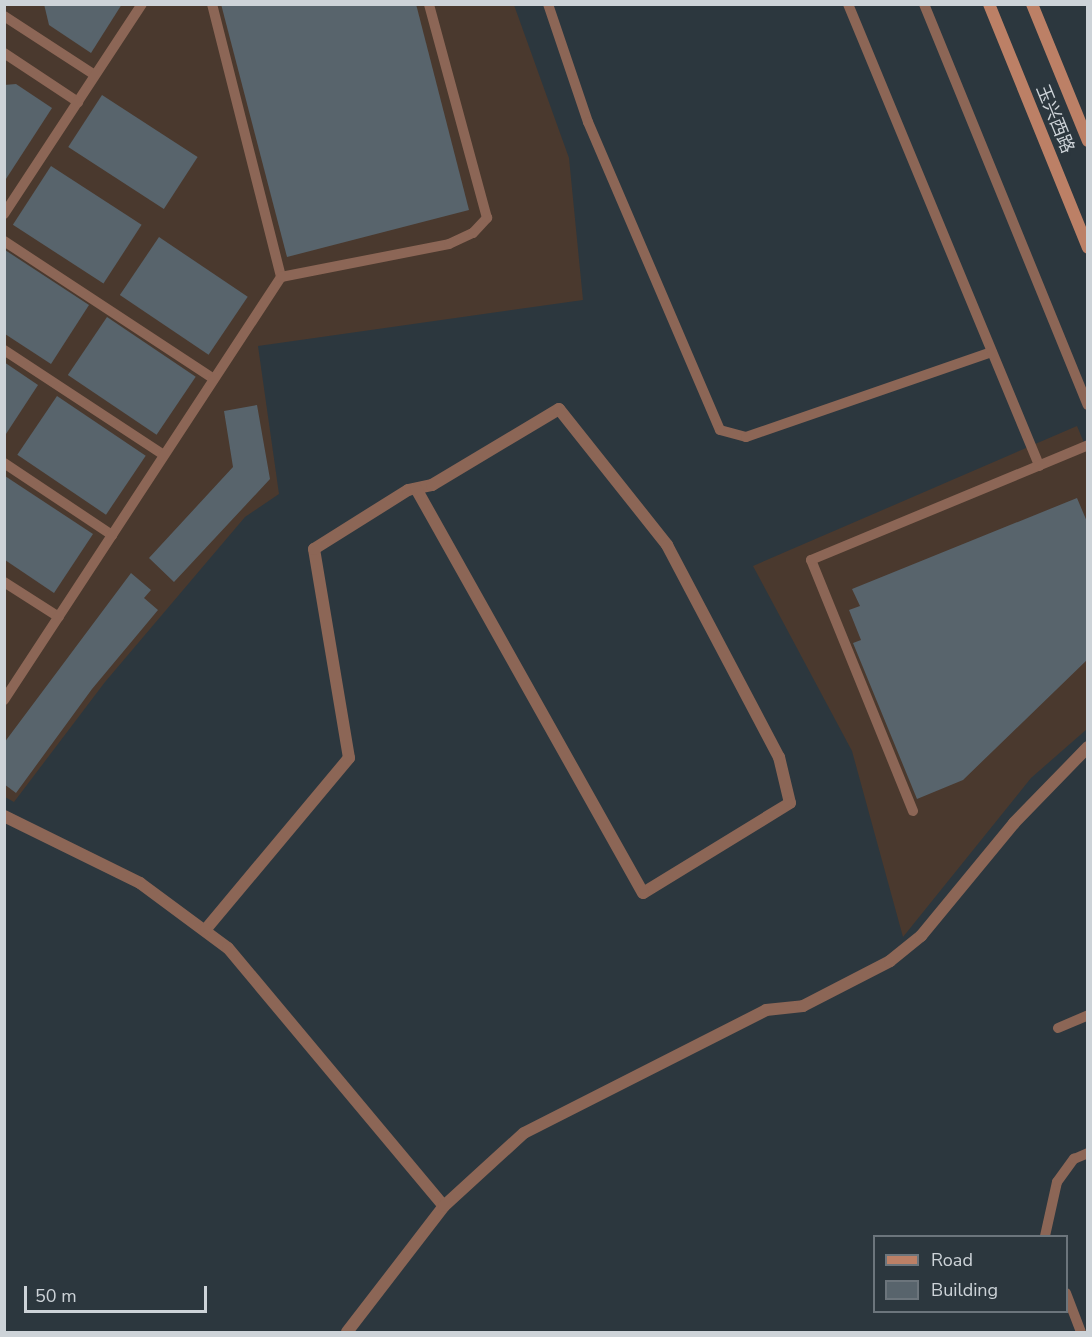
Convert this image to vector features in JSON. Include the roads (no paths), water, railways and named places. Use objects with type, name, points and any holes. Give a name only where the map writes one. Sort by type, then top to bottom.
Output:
[{"type":"main road","name":"玉兴西路","points":[[989,4],[1088,248]]},
{"type":"main road","name":"玉兴西路","points":[[1032,4],[1088,141]]},
{"type":"street","points":[[206,929],[349,758],[314,549],[416,489],[432,485],[559,409],[666,545],[779,757],[790,803],[643,893],[416,489]]},
{"type":"street","points":[[347,1332],[444,1206],[524,1133],[766,1010],[803,1006],[903,951],[1088,747]]},
{"type":"street","points":[[4,816],[140,883],[206,929],[270,992],[444,1206]]},
{"type":"lane","points":[[4,214],[142,4]]},
{"type":"lane","points":[[212,4],[281,277]]},
{"type":"lane","points":[[4,700],[281,277],[449,244],[473,233],[487,218],[429,4]]},
{"type":"lane","points":[[548,4],[588,122],[720,430],[746,437],[992,352]]},
{"type":"lane","points":[[848,4],[1039,466]]},
{"type":"lane","points":[[924,4],[1088,405]]},
{"type":"lane","points":[[4,16],[95,75]]},
{"type":"lane","points":[[4,53],[78,102]]},
{"type":"lane","points":[[4,241],[214,379]]},
{"type":"lane","points":[[4,350],[164,455]]},
{"type":"lane","points":[[913,811],[811,560],[1088,445]]},
{"type":"lane","points":[[4,464],[112,535]]},
{"type":"lane","points":[[4,582],[58,617]]},
{"type":"lane","points":[[1058,1028],[1088,1015]]},
{"type":"lane","points":[[1045,1235],[1057,1182],[1074,1159],[1088,1153]]},
{"type":"lane","points":[[1068,1298],[1082,1332]]}]
